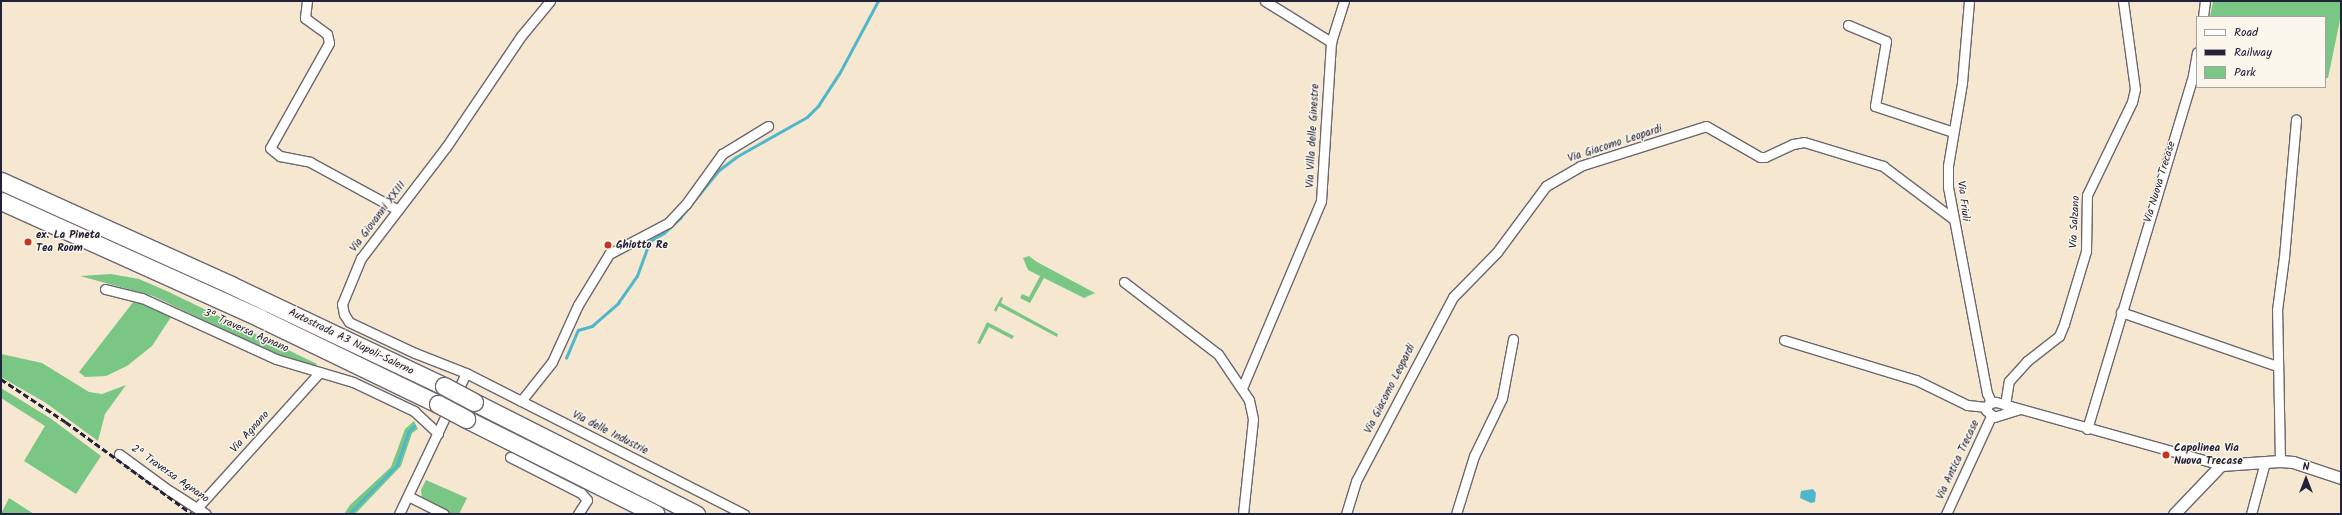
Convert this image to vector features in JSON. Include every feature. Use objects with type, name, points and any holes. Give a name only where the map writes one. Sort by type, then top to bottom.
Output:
[{"type":"highway","name":"Autostrada A3 Napoli-Salerno","points":[[1,181],[225,282],[444,386],[696,514]]},
{"type":"highway","name":"Autostrada A3 Napoli-Salerno","points":[[1,201],[235,306],[438,404],[656,514]]},
{"type":"street","points":[[307,1],[305,18],[327,34],[329,43],[270,148],[280,156],[310,162],[398,210]]},
{"type":"street","name":"Via Giovanni XXIII","points":[[466,373],[415,353],[349,322],[344,314],[342,304],[361,258],[446,147],[522,36],[550,1]]},
{"type":"street","points":[[1265,1],[1331,42]]},
{"type":"street","name":"Via Villa delle Ginestre","points":[[1242,388],[1321,201],[1331,42],[1344,1]]},
{"type":"street","name":"Via Friuli","points":[[1969,1],[1962,84],[1953,132],[1948,187],[1952,218],[1987,393],[1996,408]]},
{"type":"street","name":"Via Salzano","points":[[1996,408],[2010,381],[2027,361],[2059,336],[2064,324],[2086,251],[2087,195],[2132,102],[2135,89],[2123,1]]},
{"type":"street","points":[[2203,16],[2205,1]]},
{"type":"street","points":[[1848,25],[1886,41],[1875,106],[1953,132]]},
{"type":"street","name":"Via Nuova Trecase","points":[[2087,428],[2193,75],[2196,58]]},
{"type":"street","points":[[2280,461],[2277,310],[2284,257],[2296,120]]},
{"type":"street","points":[[521,401],[552,362],[578,305],[609,254],[668,224],[686,204],[722,154],[768,126]]},
{"type":"street","name":"Via Giacomo Leopardi","points":[[1346,514],[1356,481],[1453,297],[1498,252],[1536,196],[1559,176],[1573,169],[1706,126],[1760,157],[1772,155],[1793,144],[1804,142],[1883,166],[1952,218]]},
{"type":"street","points":[[1124,282],[1218,354],[1249,400],[1253,419],[1243,514]]},
{"type":"street","name":"3ª Traversa Agnano","points":[[105,288],[142,298],[276,359],[353,382],[414,410],[438,433]]},
{"type":"street","points":[[2121,312],[2277,366]]},
{"type":"street","points":[[1456,514],[1474,456],[1502,398],[1513,339]]},
{"type":"street","points":[[1784,340],[1916,380],[1967,405],[2020,410],[2168,448],[2221,465],[2280,461],[2293,462],[2341,478]]},
{"type":"street","name":"Via Agnano","points":[[197,508],[320,372]]},
{"type":"street","points":[[399,514],[466,373]]},
{"type":"street","name":"Via delle Industrie","points":[[466,373],[744,514]]},
{"type":"street","name":"Via Antica Trecase","points":[[1946,514],[1996,408]]},
{"type":"street","name":"2ª Traversa Agnano","points":[[120,454],[206,514]]},
{"type":"street","points":[[510,457],[582,493],[587,500],[578,514]]},
{"type":"street","points":[[2251,514],[2265,462]]},
{"type":"street","points":[[2174,514],[2221,465]]},
{"type":"street","points":[[408,496],[444,514]]},
{"type":"green space","points":[[2213,1],[2341,1],[2341,15],[2328,78],[2326,78],[2326,16],[2210,16]]},
{"type":"green space","points":[[1029,256],[1037,262],[1095,293],[1084,298],[1044,278],[1030,303],[1020,298],[1022,294],[1029,297],[1040,276],[1028,270],[1023,258]]},
{"type":"green space","points":[[111,274],[139,279],[169,292],[317,364],[315,367],[274,354],[153,296],[80,276]]},
{"type":"green space","points":[[1001,297],[1003,298],[1001,303],[1058,334],[1057,337],[999,306],[996,312],[994,310]]},
{"type":"green space","points":[[134,301],[171,317],[152,346],[127,366],[106,376],[85,377],[79,372]]},
{"type":"green space","points":[[987,322],[1014,336],[1012,339],[989,327],[980,344],[977,343]]},
{"type":"green space","points":[[1,354],[42,363],[89,392],[102,394],[126,385],[105,414],[98,441],[46,403],[1,377]]},
{"type":"green space","points":[[1,388],[50,418],[101,456],[76,494],[24,461],[45,426],[1,398]]},
{"type":"green space","points":[[414,421],[418,429],[412,433],[401,466],[355,514],[344,514],[350,505],[391,467],[405,429]]},
{"type":"green space","points":[[426,480],[467,498],[459,514],[450,514],[422,498],[421,490]]},
{"type":"green space","points":[[9,498],[34,514],[1,514]]},
{"type":"water","points":[[1813,489],[1816,493],[1815,502],[1811,503],[1800,498],[1801,491]]},
{"type":"waterway","points":[[566,358],[578,330],[592,326],[618,303],[637,276],[650,241],[664,233],[680,218],[719,170],[736,157],[807,117],[818,106],[839,74],[878,1]]},
{"type":"waterway","points":[[349,514],[397,465],[409,431],[414,426]]},
{"type":"railway","points":[[1,379],[66,422],[192,514]]},
{"type":"place","name":"ex. La Pineta Tea Room","points":[[28,242]]},
{"type":"place","name":"Ghiotto Re","points":[[608,245]]},
{"type":"place","name":"Capolinea Via Nuova Trecase","points":[[2166,455]]}]
